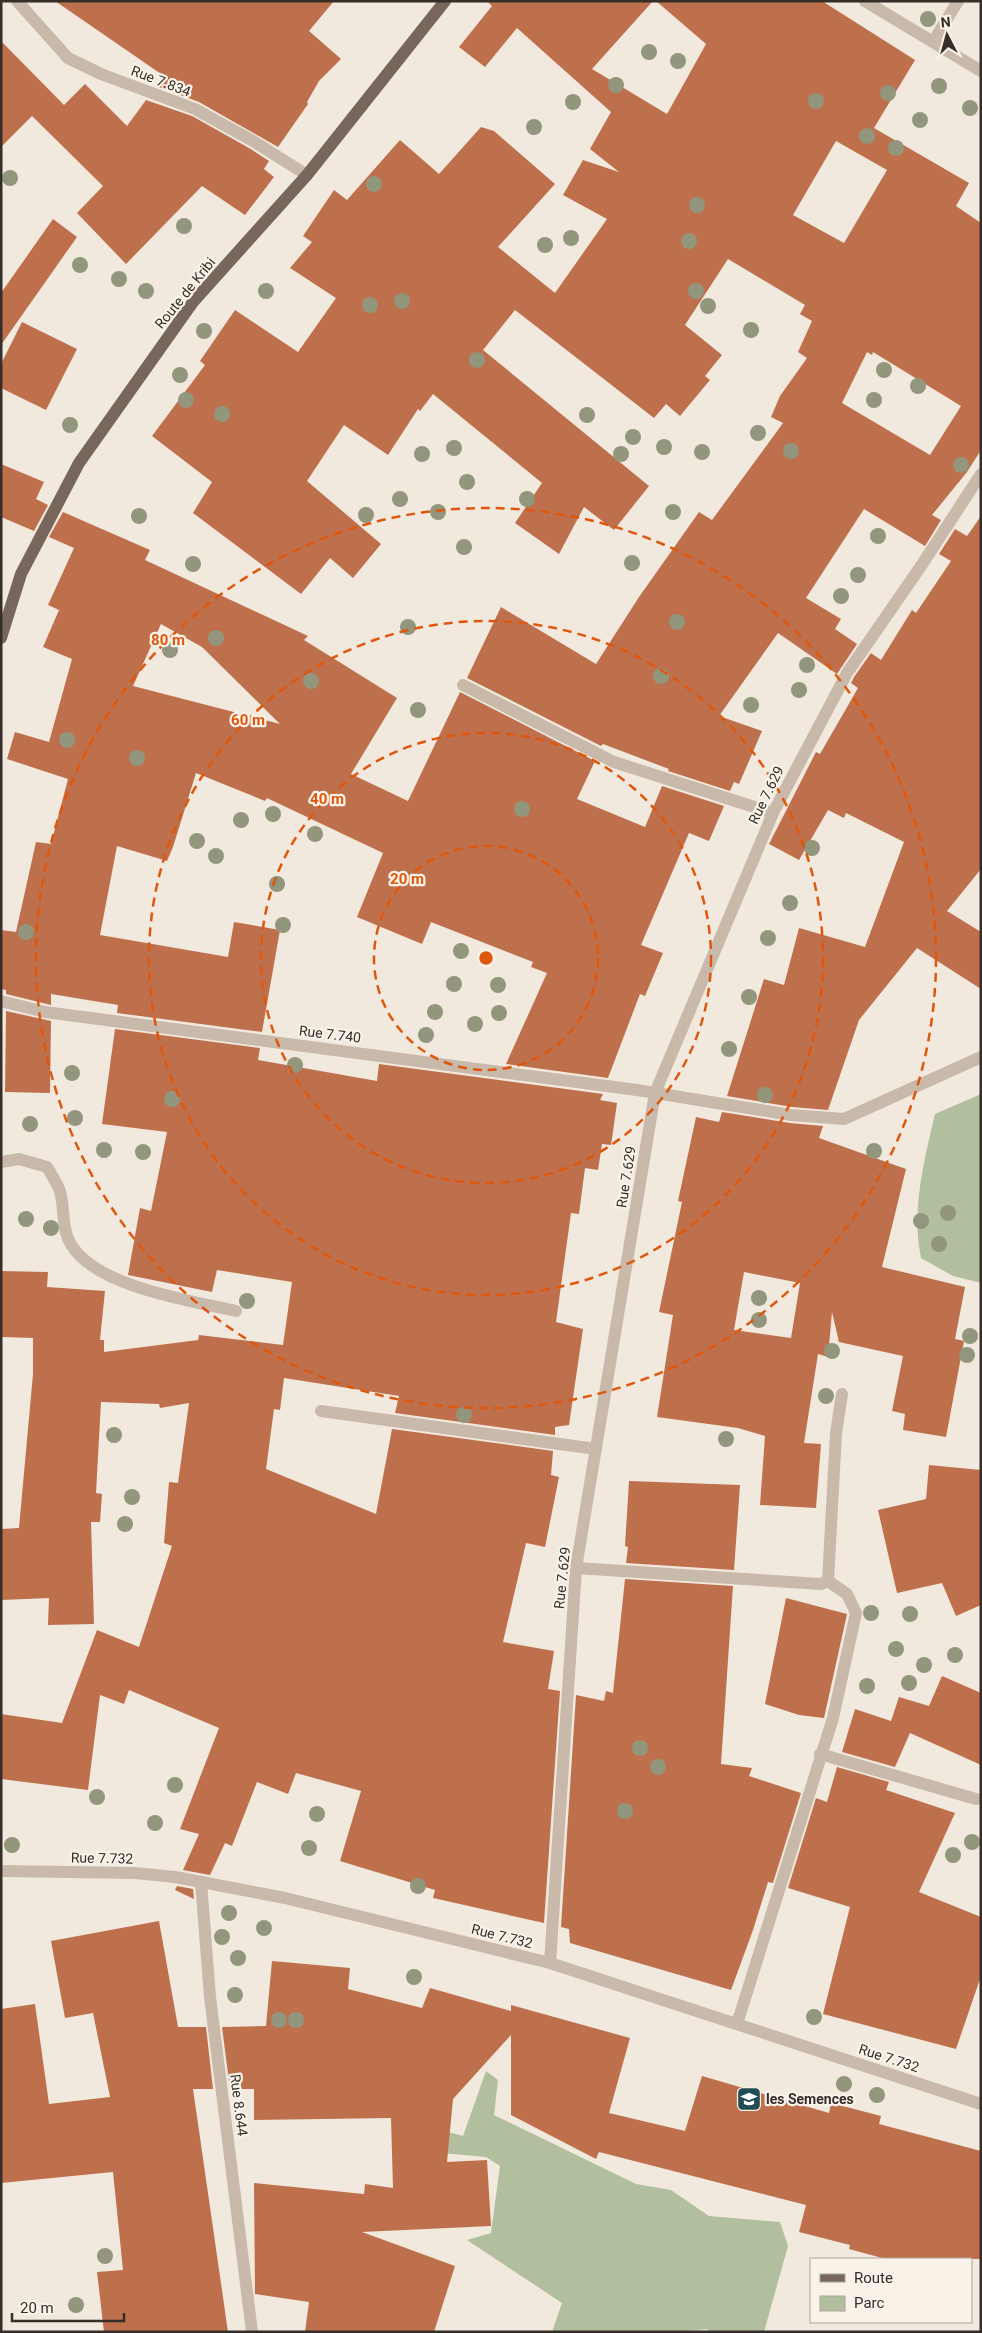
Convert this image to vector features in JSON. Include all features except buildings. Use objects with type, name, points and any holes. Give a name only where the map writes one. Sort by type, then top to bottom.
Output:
[{"type":"main road","name":"Route de Kribi","points":[[1,638],[21,574],[79,463],[193,302],[307,174],[445,1]]},
{"type":"street","name":"Rue 7.834","points":[[17,1],[68,58],[101,74],[195,110],[307,174]]},
{"type":"street","points":[[865,1],[981,71]]},
{"type":"street","points":[[933,42],[958,1]]},
{"type":"street","name":"Rue 7.629","points":[[550,1963],[576,1568],[655,1093],[773,812],[847,673],[921,566],[981,474]]},
{"type":"street","points":[[463,685],[614,762],[773,812]]},
{"type":"street","name":"Rue 7.740","points":[[1,1001],[45,1012],[655,1093],[791,1115],[844,1119],[981,1057]]},
{"type":"street","points":[[1,1162],[19,1159],[47,1167],[60,1190],[65,1226],[72,1246],[92,1267],[140,1288],[236,1312]]},
{"type":"street","points":[[828,1580],[836,1433],[842,1394]]},
{"type":"street","points":[[321,1411],[596,1449]]},
{"type":"street","points":[[576,1568],[756,1581],[820,1584],[828,1580]]},
{"type":"street","points":[[737,2024],[820,1754],[833,1718],[856,1613],[847,1594],[828,1580]]},
{"type":"street","points":[[820,1754],[976,1799]]},
{"type":"street","name":"Rue 7.732","points":[[1,1871],[135,1873],[175,1877],[285,1898],[550,1963],[981,2104]]},
{"type":"street","name":"Rue 8.644","points":[[201,1882],[210,1997],[252,2332]]},
{"type":"green space","points":[[981,1094],[981,1283],[953,1276],[921,1258],[917,1222],[920,1186],[935,1114]]},
{"type":"green space","points":[[486,2071],[498,2080],[494,2115],[636,2184],[671,2190],[709,2216],[780,2222],[788,2246],[764,2332],[711,2332],[707,2329],[681,2332],[552,2332],[562,2303],[467,2240],[491,2233],[500,2166],[486,2157],[407,2150],[403,2120],[463,2136]]},
{"type":"place","name":"les Semences","points":[[749,2099]]}]
